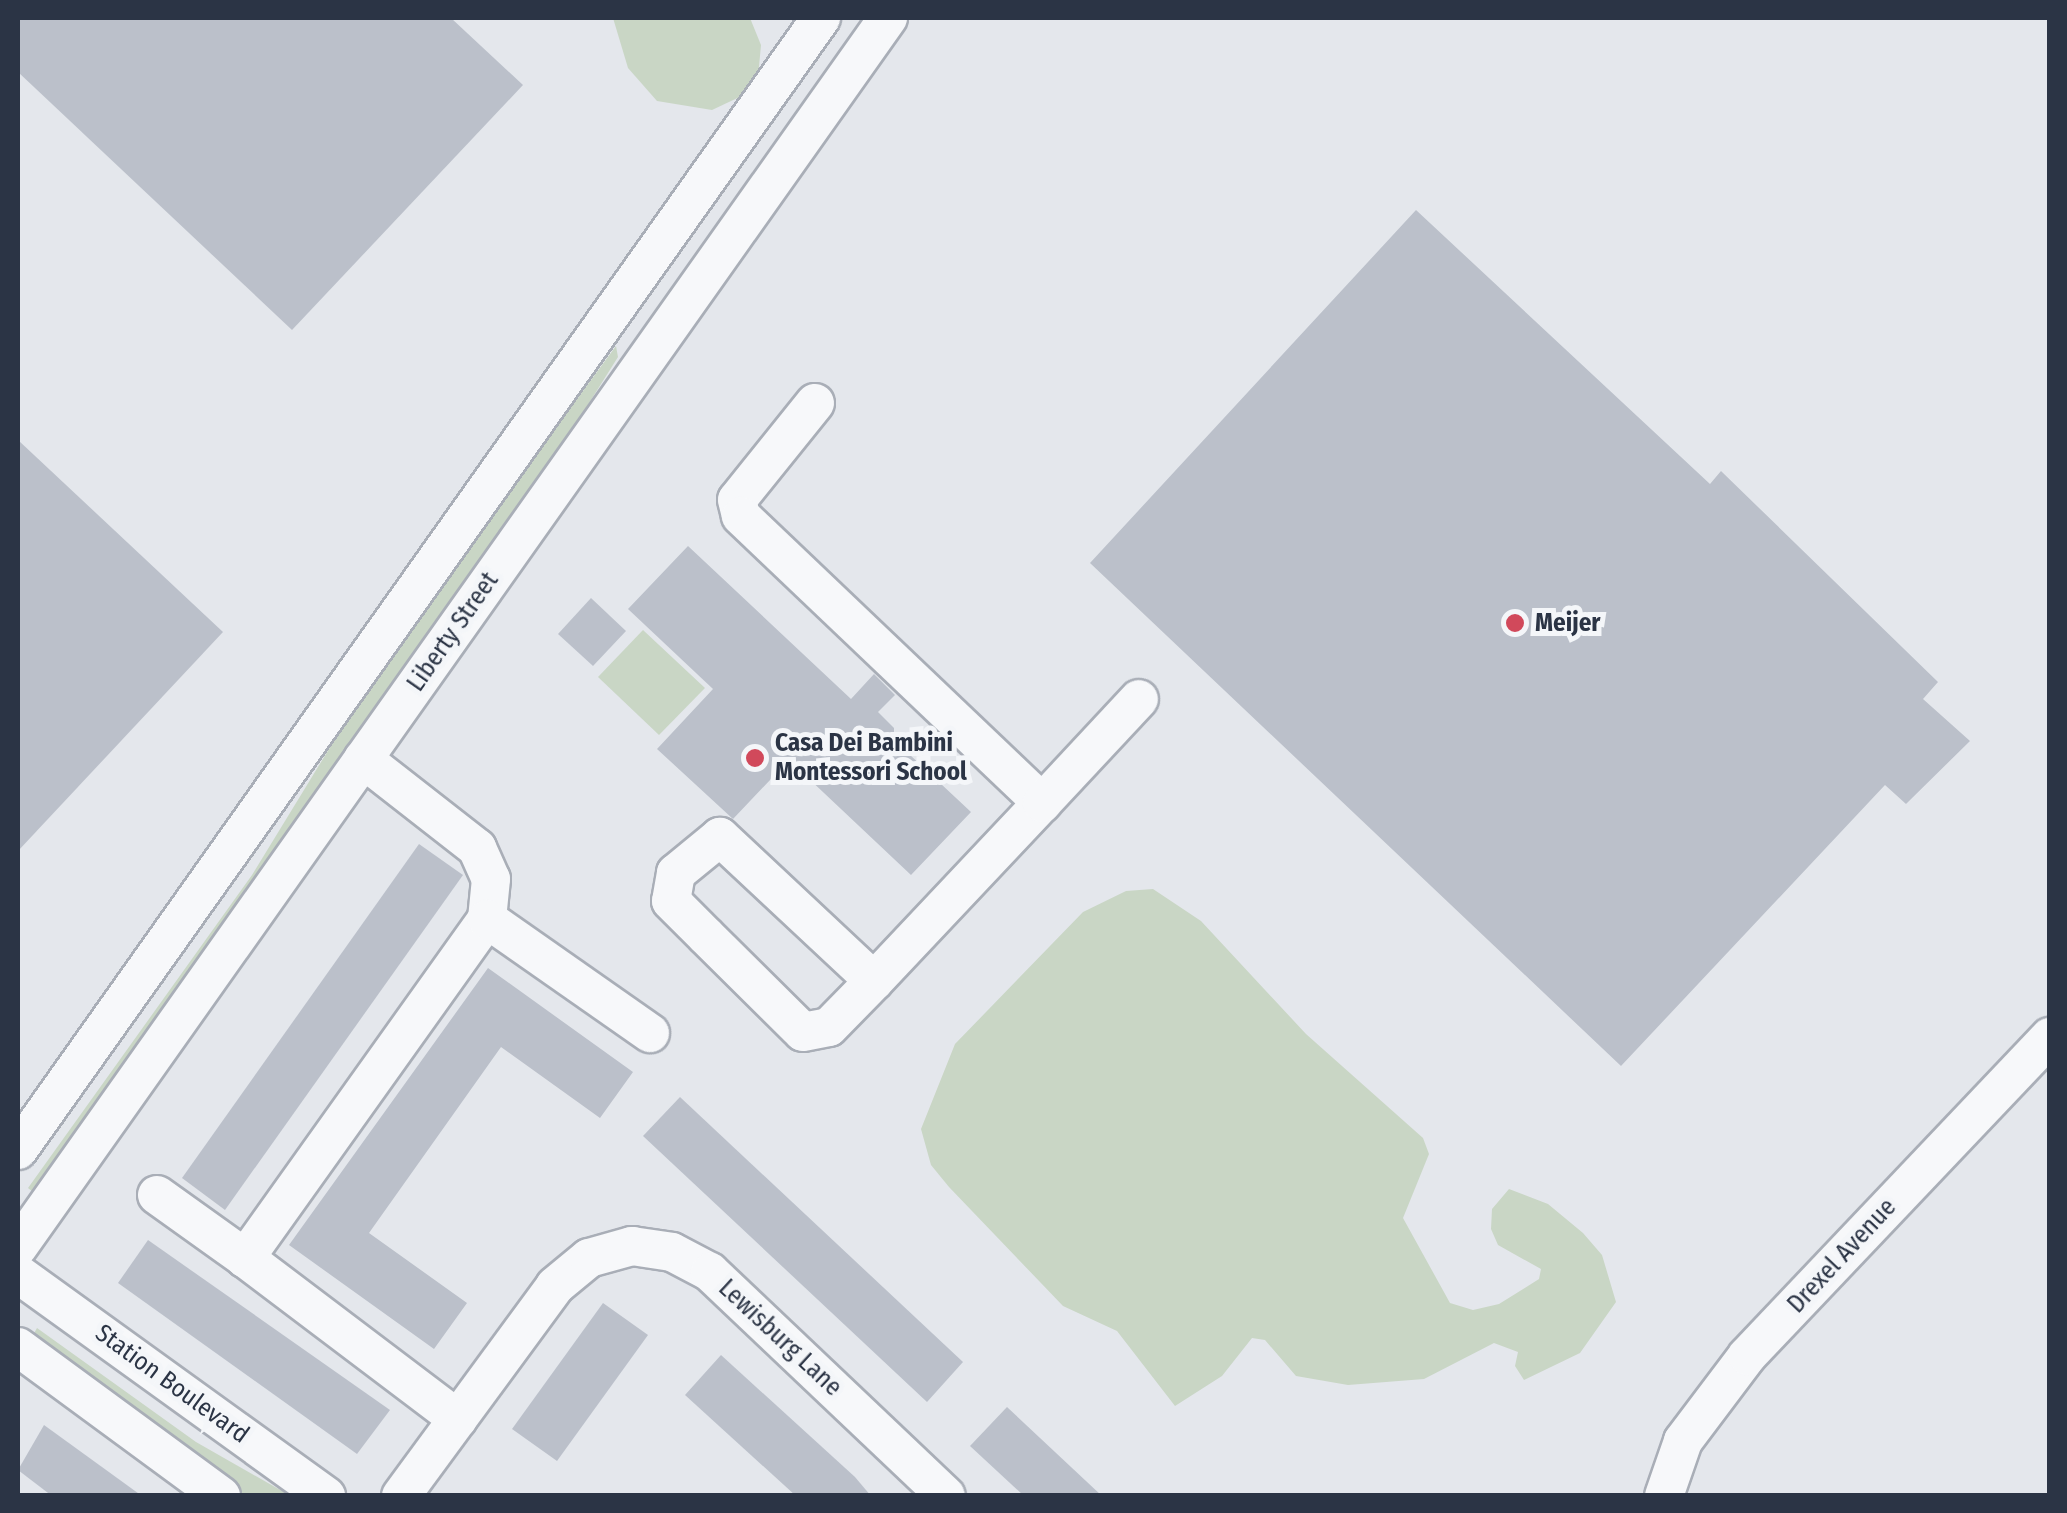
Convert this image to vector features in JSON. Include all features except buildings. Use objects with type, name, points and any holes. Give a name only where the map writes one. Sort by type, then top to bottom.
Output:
[{"type":"street","points":[[18,1150],[821,18]]},
{"type":"street","name":"Liberty Street","points":[[18,1247],[888,18]]},
{"type":"street","points":[[815,403],[737,500],[740,516],[1042,803]]},
{"type":"street","points":[[874,981],[720,837],[676,873],[671,900],[802,1032],[829,1027],[874,981],[1042,803],[1139,698]]},
{"type":"street","points":[[245,1258],[487,919],[492,880],[477,848],[363,759]]},
{"type":"street","points":[[487,919],[650,1033]]},
{"type":"street","name":"Drexel Avenue","points":[[1664,1496],[1683,1441],[1747,1356],[2050,1037]]},
{"type":"street","points":[[157,1195],[458,1419]]},
{"type":"street","name":"Lewisburg Lane","points":[[401,1496],[556,1286],[589,1258],[632,1246],[672,1252],[710,1272],[946,1496]]},
{"type":"street","name":"Station Boulevard","points":[[18,1274],[326,1496]]},
{"type":"street","points":[[18,1347],[221,1496]]},
{"type":"green space","points":[[613,18],[750,18],[761,45],[758,77],[748,93],[712,110],[657,101],[628,68]]},
{"type":"green space","points":[[616,346],[618,357],[555,457],[33,1192],[28,1188],[252,875],[373,677]]},
{"type":"green space","points":[[643,630],[705,688],[659,735],[598,677]]},
{"type":"green space","points":[[1153,889],[1201,921],[1306,1034],[1423,1138],[1429,1154],[1403,1218],[1450,1303],[1473,1310],[1499,1304],[1539,1279],[1541,1269],[1498,1245],[1491,1229],[1492,1209],[1509,1189],[1548,1204],[1583,1233],[1602,1255],[1616,1302],[1580,1353],[1524,1380],[1515,1366],[1518,1352],[1494,1343],[1424,1379],[1348,1385],[1296,1376],[1265,1340],[1252,1338],[1222,1376],[1175,1406],[1117,1331],[1063,1306],[949,1187],[931,1165],[921,1129],[955,1044],[1083,912],[1126,891]]},
{"type":"green space","points":[[37,1328],[196,1442],[289,1495],[244,1495],[32,1337]]},
{"type":"place","name":"Meijer","points":[[1515,623]]},
{"type":"place","name":"Casa Dei Bambini Montessori School","points":[[755,758]]}]
